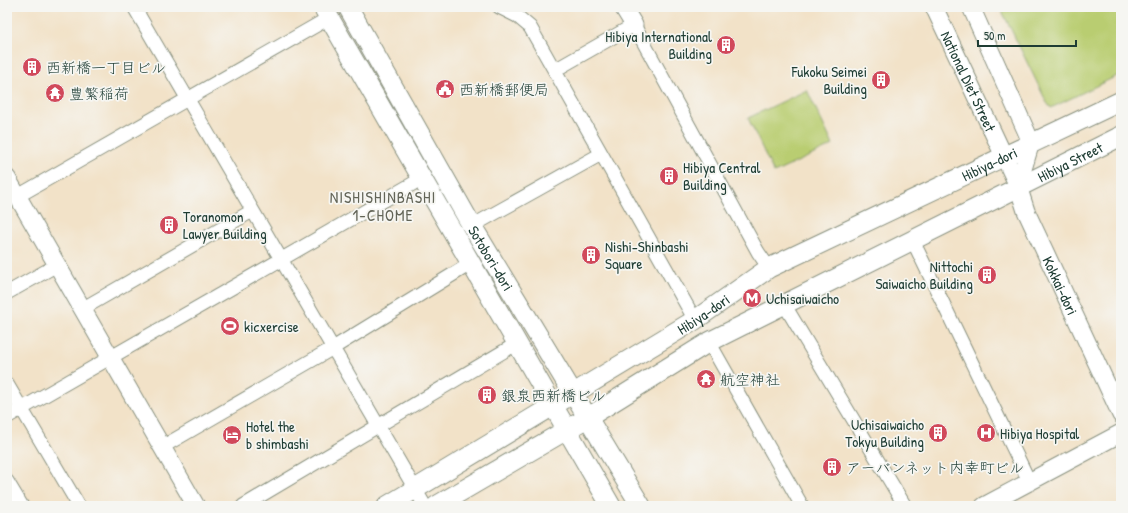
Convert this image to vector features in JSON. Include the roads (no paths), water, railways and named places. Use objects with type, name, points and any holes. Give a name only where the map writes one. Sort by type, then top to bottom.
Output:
[{"type":"main road","name":"Sotobori-dori","points":[[348,7],[472,226],[641,506]]},
{"type":"main road","name":"Sotobori-dori","points":[[326,12],[516,344],[611,506]]},
{"type":"main road","points":[[1031,142],[1121,101]]},
{"type":"main road","name":"Hibiya Street","points":[[1018,186],[1121,136]]},
{"type":"main road","name":"Hibiya-dori","points":[[387,506],[694,320],[769,268],[1031,142]]},
{"type":"main road","name":"Hibiya-dori","points":[[436,506],[587,418],[709,342],[913,241],[1018,186]]},
{"type":"street","points":[[134,7],[425,506]]},
{"type":"street","points":[[499,7],[517,16],[530,27],[694,320]]},
{"type":"street","points":[[623,7],[758,252],[769,268]]},
{"type":"street","name":"National Diet Street","points":[[934,7],[1004,155]]},
{"type":"street","name":"National Diet Street","points":[[971,7],[1031,142]]},
{"type":"street","points":[[14,196],[187,98],[326,12]]},
{"type":"street","points":[[555,70],[634,25]]},
{"type":"street","points":[[1018,186],[1031,142]]},
{"type":"street","points":[[472,226],[601,154]]},
{"type":"street","name":"Kokkai-dori","points":[[1004,155],[1018,186],[1026,211],[1121,415]]},
{"type":"street","points":[[7,178],[14,196],[57,265],[196,506]]},
{"type":"street","points":[[7,417],[421,179]]},
{"type":"street","points":[[82,309],[252,211]]},
{"type":"street","points":[[913,241],[1029,481]]},
{"type":"street","points":[[162,447],[333,348],[470,264]]},
{"type":"street","points":[[7,293],[57,265]]},
{"type":"street","points":[[784,304],[905,506]]},
{"type":"street","points":[[709,342],[802,506]]},
{"type":"street","points":[[243,506],[516,344]]},
{"type":"street","points":[[7,384],[78,506]]},
{"type":"street","points":[[984,506],[1121,433]]},
{"type":"street","points":[[7,481],[22,506]]},
{"type":"place","name":"Hibiya International Building","points":[[726,45]]},
{"type":"place","name":"西新橋一丁目ビル","points":[[32,67]]},
{"type":"place","name":"Fukoku Seimei Building","points":[[881,80]]},
{"type":"place","name":"西新橋郵便局","points":[[445,89]]},
{"type":"place","name":"豊繁稲荷","points":[[55,93]]},
{"type":"place","name":"Hibiya Central Building","points":[[669,176]]},
{"type":"place","name":"Toranomon Lawyer Building","points":[[169,225]]},
{"type":"place","name":"Nishi-Shinbashi Square","points":[[591,255]]},
{"type":"place","name":"Nittochi Saiwaicho Building","points":[[987,275]]},
{"type":"place","name":"Uchisaiwaicho","points":[[752,298]]},
{"type":"place","name":"kicxercise","points":[[230,326]]},
{"type":"place","name":"航空神社","points":[[706,379]]},
{"type":"place","name":"銀泉西新橋ビル","points":[[487,395]]},
{"type":"place","name":"Uchisaiwaicho Tokyu Building","points":[[938,433]]},
{"type":"place","name":"Hibiya Hospital","points":[[986,433]]},
{"type":"place","name":"Hotel the b shimbashi","points":[[232,435]]},
{"type":"place","name":"アーバンネット内幸町ビル","points":[[832,467]]},
{"type":"district","name":"NISHISHINBASHI 1-CHOME","points":[[383,206]]}]
